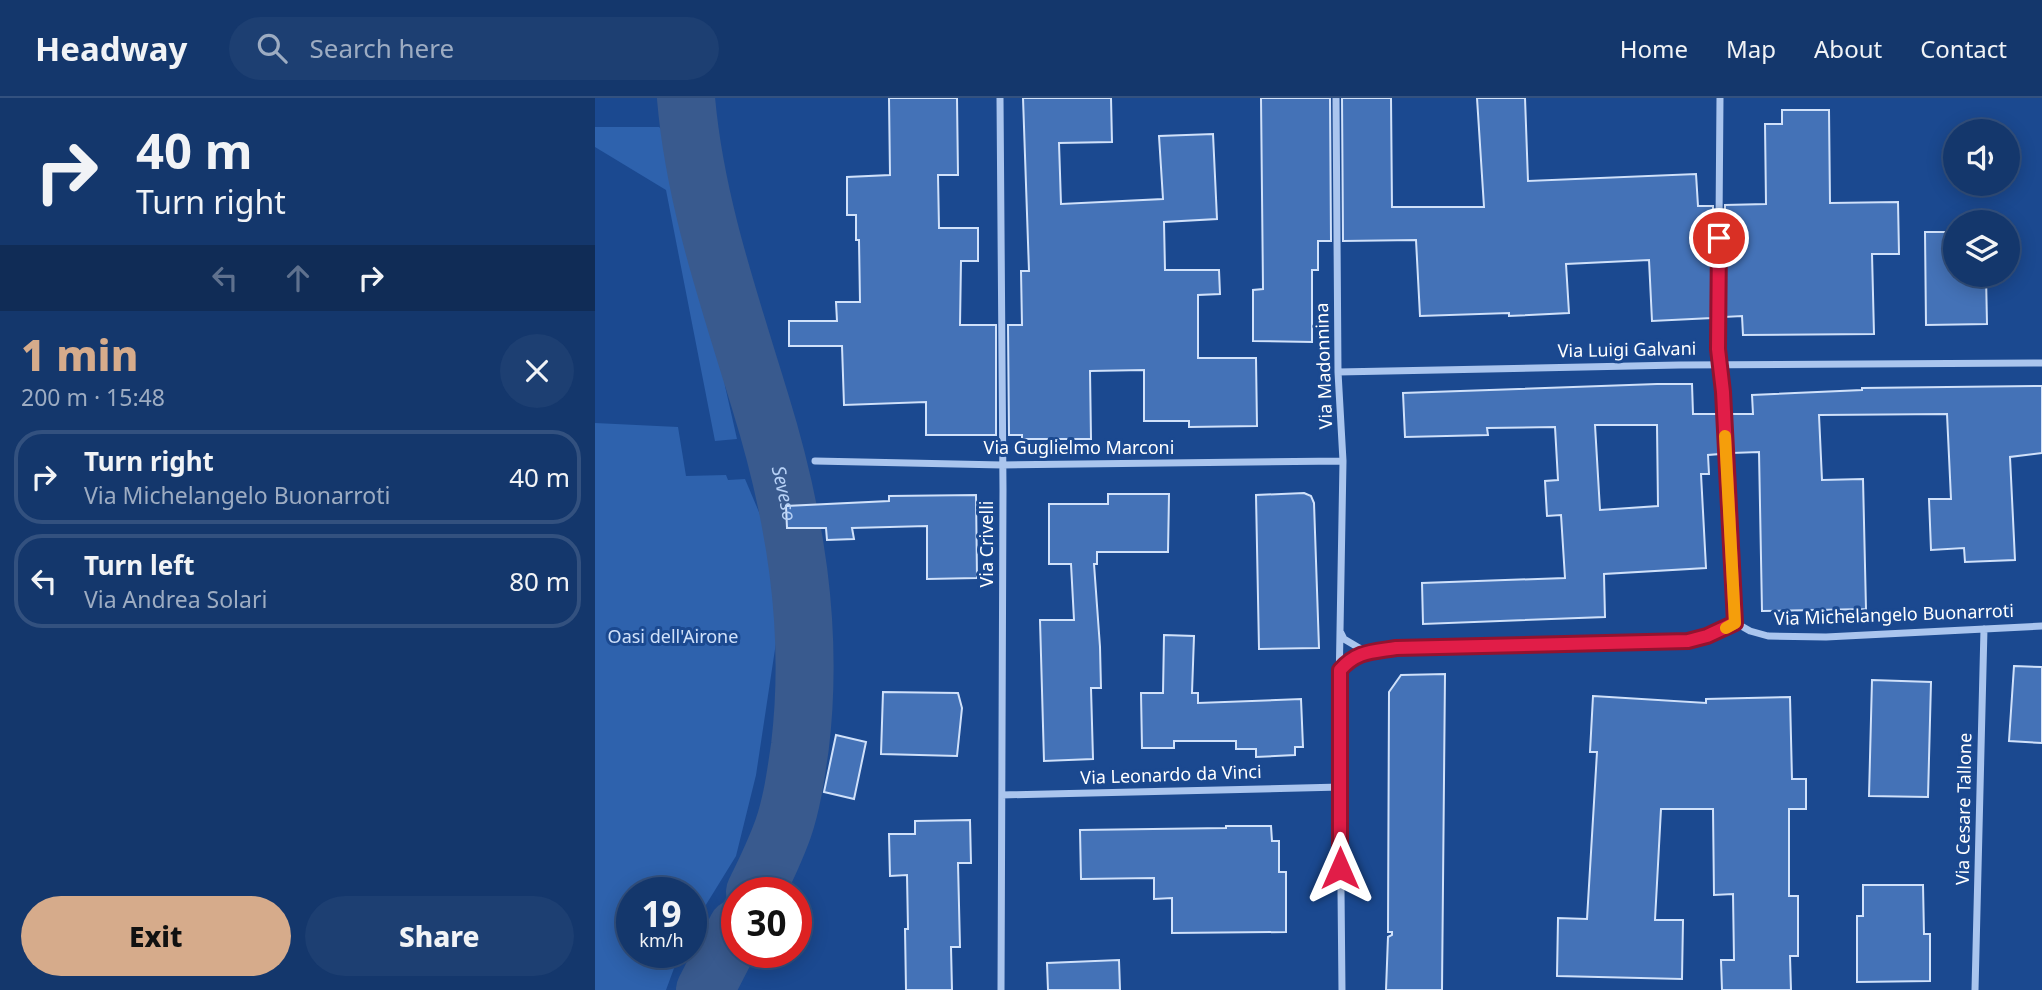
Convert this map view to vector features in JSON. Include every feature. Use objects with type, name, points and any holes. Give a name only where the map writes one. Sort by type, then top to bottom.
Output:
[{"type":"street","name":"Via Crivelli","points":[[1000,98],[1003,465],[1001,990]]},
{"type":"street","name":"Via Madonnina","points":[[1336,98],[1338,372],[1343,461],[1340,632],[1342,990]]},
{"type":"street","points":[[1340,670],[1350,659],[1366,653],[1396,648],[1688,641],[1707,636],[1735,623],[1718,349],[1720,98]]},
{"type":"street","name":"Via Luigi Galvani","points":[[1338,372],[1507,367],[2042,363]]},
{"type":"street","name":"Via Guglielmo Marconi","points":[[815,461],[1003,465],[1343,461]]},
{"type":"street","name":"Via Michelangelo Buonarroti","points":[[1735,623],[1768,636],[1826,637],[2042,626]]},
{"type":"street","name":"Via Cesare Tallone","points":[[1975,990],[1984,629]]},
{"type":"street","points":[[1340,632],[1344,639],[1366,653]]},
{"type":"street","name":"Via Leonardo da Vinci","points":[[1002,795],[1341,787]]},
{"type":"green space","points":[[595,127],[659,127],[674,140],[677,164],[689,205],[689,240],[721,341],[725,386],[737,439],[715,441],[666,190],[595,147]]},
{"type":"green space","name":"Oasi dell'Airone","points":[[595,423],[678,427],[686,476],[726,475],[728,480],[745,479],[767,531],[782,589],[777,636],[756,775],[736,856],[707,903],[707,877],[616,877],[616,968],[674,968],[666,990],[595,990]]},
{"type":"building","points":[[889,98],[957,98],[958,175],[938,175],[939,228],[978,228],[978,261],[961,261],[960,325],[996,325],[996,435],[926,435],[926,402],[844,405],[842,346],[789,346],[789,321],[837,321],[836,302],[860,302],[859,240],[856,240],[856,215],[847,215],[847,177],[890,175]]},
{"type":"building","points":[[1023,98],[1111,98],[1112,142],[1059,143],[1061,204],[1163,199],[1159,136],[1213,134],[1217,219],[1164,222],[1165,270],[1219,270],[1220,294],[1198,295],[1198,358],[1256,358],[1257,426],[1189,427],[1189,421],[1144,421],[1144,370],[1090,371],[1091,439],[1022,439],[1022,435],[1009,435],[1008,325],[1022,325],[1021,271],[1029,271]]},
{"type":"building","points":[[1261,98],[1330,98],[1331,241],[1318,241],[1318,270],[1312,270],[1312,342],[1253,341],[1253,290],[1263,289]]},
{"type":"building","points":[[1342,98],[1391,98],[1392,207],[1484,207],[1477,98],[1525,98],[1528,181],[1696,174],[1698,206],[1713,206],[1712,318],[1652,321],[1649,260],[1566,264],[1569,313],[1420,316],[1416,240],[1343,241]]},
{"type":"building","points":[[1782,110],[1829,110],[1830,203],[1898,202],[1899,254],[1872,254],[1874,334],[1743,335],[1742,316],[1724,317],[1725,205],[1766,204],[1765,124],[1782,124]]},
{"type":"building","points":[[1925,232],[1943,232],[1943,287],[1986,287],[1987,324],[1926,325]]},
{"type":"building","points":[[1692,384],[1693,414],[1718,414],[1720,454],[1708,455],[1709,474],[1701,474],[1706,568],[1604,574],[1605,617],[1423,624],[1422,583],[1565,578],[1561,515],[1547,516],[1545,481],[1558,480],[1555,427],[1487,428],[1488,435],[1405,437],[1403,393]],"holes":[[[1595,425],[1657,425],[1658,506],[1600,510]]]},
{"type":"building","points":[[2042,386],[2042,453],[2010,457],[2015,560],[1965,562],[1964,548],[1931,550],[1929,499],[1951,499],[1947,414],[1819,415],[1822,480],[1863,479],[1866,609],[1762,611],[1759,452],[1732,453],[1730,414],[1753,414],[1752,395],[1862,388]]},
{"type":"building","points":[[1304,493],[1311,496],[1314,503],[1319,648],[1259,649],[1256,495]]},
{"type":"building","points":[[1108,494],[1169,494],[1168,552],[1097,552],[1097,564],[1094,564],[1101,688],[1091,688],[1093,759],[1044,761],[1040,620],[1074,620],[1071,564],[1049,564],[1049,504],[1108,504]]},
{"type":"building","points":[[976,495],[977,578],[927,579],[927,526],[852,528],[854,539],[827,540],[826,528],[787,528],[786,506],[889,501],[889,496]]},
{"type":"building","points":[[1164,635],[1194,636],[1192,693],[1198,693],[1198,703],[1301,699],[1303,747],[1295,747],[1295,755],[1256,757],[1256,749],[1236,749],[1236,741],[1174,741],[1174,748],[1142,748],[1141,693],[1163,693]]},
{"type":"building","points":[[2014,666],[2042,667],[2042,743],[2009,741]]},
{"type":"building","points":[[1445,674],[1442,990],[1386,990],[1388,937],[1392,935],[1392,932],[1388,932],[1389,692],[1401,675]]},
{"type":"building","points":[[1872,680],[1931,682],[1928,797],[1869,796]]},
{"type":"building","points":[[883,692],[958,693],[962,708],[957,756],[881,754]]},
{"type":"building","points":[[1593,696],[1706,703],[1706,699],[1790,697],[1792,779],[1806,779],[1806,809],[1789,809],[1789,896],[1798,896],[1798,956],[1790,956],[1791,990],[1722,990],[1721,960],[1734,960],[1733,894],[1714,895],[1713,809],[1661,809],[1655,920],[1683,920],[1682,979],[1557,976],[1558,918],[1587,919],[1597,752],[1590,752]]},
{"type":"building","points":[[836,735],[866,742],[854,799],[824,792]]},
{"type":"building","points":[[970,820],[971,863],[958,863],[960,947],[951,947],[952,990],[906,990],[907,875],[890,876],[889,834],[915,834],[915,821]]},
{"type":"building","points":[[1271,826],[1272,841],[1279,841],[1279,872],[1286,872],[1286,932],[1172,933],[1172,898],[1154,899],[1154,878],[1081,879],[1080,830]]},
{"type":"building","points":[[1863,885],[1923,885],[1924,934],[1930,934],[1930,981],[1857,982],[1857,916],[1863,916]]},
{"type":"building","points":[[1119,960],[1120,990],[1048,990],[1047,963]]},
{"type":"waterway","name":"Seveso","points":[[686,98],[705,214],[783,486],[792,529],[803,615],[804,702],[800,746],[789,809],[762,877]]},
{"type":"waterway","name":"Seveso","points":[[705,990],[721,959]]},
{"type":"slow traffic","points":[[1725,436],[1735,623],[1726,628]]},
{"type":"route","points":[[1340,868],[1340,670],[1350,659],[1361,654],[1396,648],[1688,641],[1707,636],[1735,623],[1723,392],[1718,349],[1719,238]]}]
